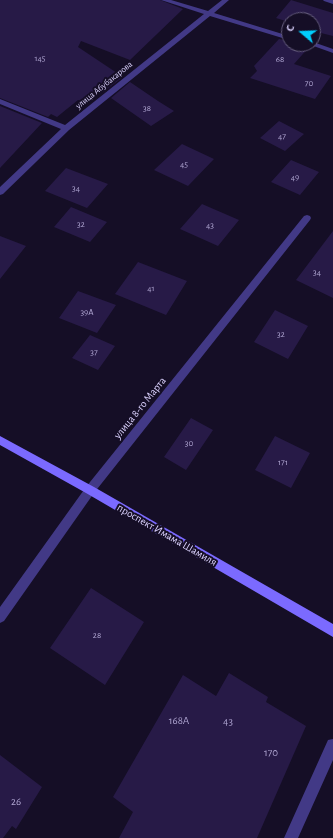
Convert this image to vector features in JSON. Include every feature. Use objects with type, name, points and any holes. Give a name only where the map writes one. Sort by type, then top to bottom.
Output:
[{"type":"main road","name":"проспект Имама Шамиля","points":[[0,440],[90,490],[333,631]]},
{"type":"street","points":[[164,0],[281,36]]},
{"type":"street","name":"улица Абубакарова","points":[[0,192],[66,128],[226,0]]},
{"type":"street","points":[[326,0],[333,2]]},
{"type":"street","points":[[321,47],[333,51]]},
{"type":"street","points":[[0,101],[66,128]]},
{"type":"street","name":"улица 8-го Марта","points":[[0,618],[90,490],[307,218]]},
{"type":"street","points":[[291,838],[333,745]]},
{"type":"building","points":[[0,0],[160,0],[183,9],[130,60],[81,41],[78,47],[123,77],[103,92],[100,90],[92,97],[89,95],[81,101],[78,100],[57,117],[51,114],[48,117],[0,98]]},
{"type":"building","points":[[291,0],[333,13],[333,36],[321,33],[321,12],[281,12]]},
{"type":"building","points":[[281,12],[281,20],[276,18]]},
{"type":"building","points":[[279,39],[281,39],[281,52],[305,52],[294,64],[331,76],[315,99],[250,78],[257,71],[254,66]]},
{"type":"building","points":[[130,82],[174,111],[151,126],[111,98]]},
{"type":"building","points":[[0,106],[42,123],[0,168]]},
{"type":"building","points":[[279,121],[304,134],[285,151],[260,138]]},
{"type":"building","points":[[182,144],[214,159],[188,186],[154,170]]},
{"type":"building","points":[[291,160],[319,172],[300,195],[271,182]]},
{"type":"building","points":[[66,168],[108,184],[87,208],[45,191]]},
{"type":"building","points":[[202,204],[239,220],[218,246],[180,229]]},
{"type":"building","points":[[71,207],[107,222],[90,242],[54,227]]},
{"type":"building","points":[[333,231],[333,298],[296,280]]},
{"type":"building","points":[[0,236],[26,246],[0,279]]},
{"type":"building","points":[[138,262],[187,281],[166,315],[115,294]]},
{"type":"building","points":[[78,291],[116,305],[97,333],[59,318]]},
{"type":"building","points":[[275,310],[308,326],[288,359],[254,342]]},
{"type":"building","points":[[90,335],[115,346],[98,370],[72,358]]},
{"type":"building","points":[[191,418],[213,430],[186,470],[164,457]]},
{"type":"building","points":[[275,436],[310,453],[291,488],[255,470]]},
{"type":"building","points":[[91,588],[144,622],[105,685],[50,648]]},
{"type":"building","points":[[229,673],[268,697],[266,702],[306,726],[257,838],[119,838],[133,812],[113,797],[183,675],[216,696]]},
{"type":"building","points":[[0,755],[42,787],[16,829],[12,826],[3,838],[0,838]]}]
